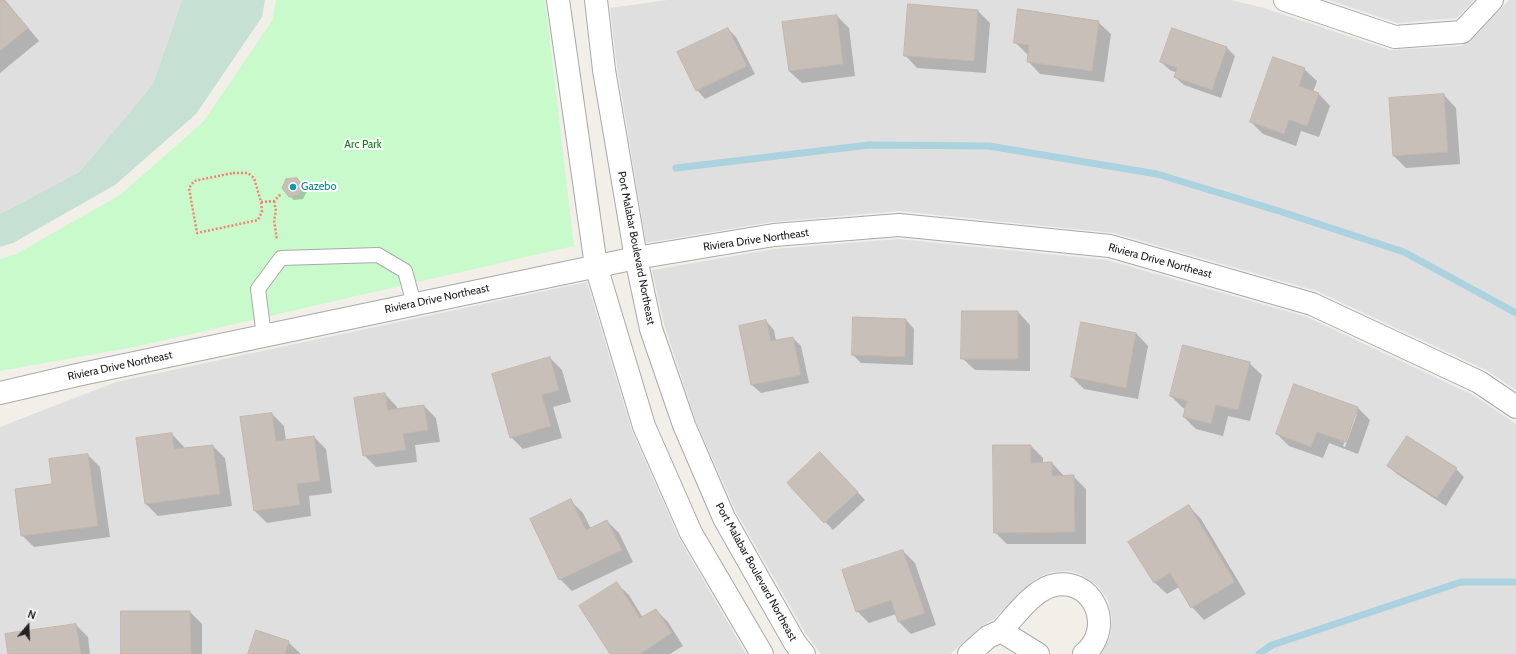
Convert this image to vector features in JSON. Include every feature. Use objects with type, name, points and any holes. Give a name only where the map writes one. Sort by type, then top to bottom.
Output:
[{"type":"street","name":"Port Malabar Boulevard Northeast","points":[[596,0],[604,70],[636,258],[651,329],[684,425],[724,518],[796,643],[804,654]]},
{"type":"street","points":[[1285,0],[1395,37],[1462,32],[1492,0]]},
{"type":"street","points":[[562,1],[596,266],[644,426],[692,533],[762,654]]},
{"type":"street","name":"Riviera Drive Northeast","points":[[0,392],[636,258],[774,235],[899,225],[1110,246],[1312,304],[1479,382],[1516,407]]},
{"type":"street","points":[[969,654],[988,637],[1001,631],[1039,592],[1051,586],[1064,585],[1077,588],[1088,595],[1096,606],[1100,618],[1099,631],[1094,644],[1084,654]]},
{"type":"street","points":[[1001,631],[1038,654]]},
{"type":"lane","points":[[264,336],[258,289],[281,258],[378,255],[405,271],[414,304]]},
{"type":"path","points":[[232,173],[248,173],[254,178],[262,202],[262,212],[258,220],[197,233],[189,188],[194,181],[232,173]]},
{"type":"path","points":[[262,202],[274,201],[281,194]]},
{"type":"path","points":[[274,201],[276,211],[274,220],[281,258]]},
{"type":"shaded area","points":[[0,0],[182,0],[153,84],[79,172],[0,214]]},
{"type":"shaded area","points":[[667,0],[1231,0],[1264,8],[1390,50],[1461,46],[1470,41],[1509,0],[1516,0],[1516,390],[1486,370],[1317,291],[1114,233],[899,211],[772,222],[646,243],[617,67],[610,8]]},
{"type":"shaded area","points":[[1329,0],[1474,0],[1457,18],[1397,23]]},
{"type":"shaded area","points":[[898,239],[1107,260],[1307,317],[1473,395],[1516,424],[1516,654],[1101,654],[1110,637],[1112,618],[1108,600],[1098,586],[1080,574],[1068,571],[1051,572],[1035,579],[994,619],[981,627],[950,654],[821,654],[806,634],[735,510],[695,419],[664,324],[652,270],[774,249]]},
{"type":"shaded area","points":[[587,282],[632,431],[680,540],[746,654],[0,654],[0,427],[116,382]]},
{"type":"green space","points":[[182,0],[265,0],[262,17],[196,114],[115,185],[13,243],[0,247],[0,214],[79,172],[153,84]]},
{"type":"green space","name":"Arc Park","points":[[276,0],[545,0],[574,246],[139,346],[0,371],[0,259],[16,254],[120,195],[203,122],[272,21]]},
{"type":"building","points":[[0,0],[4,0],[28,28],[0,51]]},
{"type":"building","points":[[908,4],[978,10],[974,61],[904,56]]},
{"type":"building","points":[[1018,9],[1099,21],[1092,71],[1027,62],[1029,45],[1014,43]]},
{"type":"building","points":[[837,15],[843,64],[789,71],[782,22]]},
{"type":"building","points":[[728,28],[747,66],[696,91],[677,52]]},
{"type":"building","points":[[1172,28],[1227,47],[1212,90],[1174,77],[1177,68],[1160,62]]},
{"type":"building","points":[[1273,57],[1305,68],[1299,86],[1319,93],[1307,126],[1289,120],[1284,134],[1250,122]]},
{"type":"building","points":[[1444,94],[1448,152],[1393,156],[1389,98]]},
{"type":"building","name":"Gazebo","points":[[297,178],[303,186],[299,195],[289,197],[282,188],[286,179]]},
{"type":"building","points":[[962,311],[1018,311],[1018,359],[961,359]]},
{"type":"building","points":[[853,317],[906,319],[905,357],[852,355]]},
{"type":"building","points":[[766,320],[771,341],[793,337],[801,375],[751,385],[739,326]]},
{"type":"building","points":[[1081,322],[1136,333],[1126,388],[1071,377]]},
{"type":"building","points":[[1183,345],[1250,362],[1238,410],[1216,405],[1211,424],[1183,417],[1187,401],[1170,396]]},
{"type":"building","points":[[550,357],[559,390],[542,395],[551,426],[510,438],[492,374]]},
{"type":"building","points":[[1294,384],[1358,407],[1346,442],[1317,432],[1311,447],[1276,434]]},
{"type":"building","points":[[385,393],[388,410],[424,405],[428,430],[403,434],[406,450],[363,456],[354,398]]},
{"type":"building","points":[[272,413],[276,441],[314,436],[320,481],[297,484],[300,505],[254,511],[240,417]]},
{"type":"building","points":[[172,433],[174,449],[213,445],[220,494],[145,504],[136,438]]},
{"type":"building","points":[[1407,436],[1457,468],[1437,498],[1387,466]]},
{"type":"building","points":[[993,445],[1031,445],[1031,463],[1052,462],[1052,476],[1074,475],[1075,532],[994,533]]},
{"type":"building","points":[[820,452],[858,492],[824,523],[787,483]]},
{"type":"building","points":[[88,454],[98,526],[21,536],[15,489],[52,484],[49,459]]},
{"type":"building","points":[[571,499],[586,530],[607,520],[622,550],[559,580],[530,519]]},
{"type":"building","points":[[1189,505],[1235,582],[1191,608],[1170,573],[1154,583],[1128,542]]},
{"type":"building","points":[[903,550],[925,613],[898,622],[891,600],[856,612],[842,570]]},
{"type":"building","points":[[617,582],[640,618],[656,609],[672,633],[640,654],[610,654],[579,606]]},
{"type":"building","points":[[121,611],[190,611],[191,654],[121,654]]},
{"type":"building","points":[[76,624],[81,654],[8,654],[5,634]]},
{"type":"building","points":[[256,630],[289,641],[285,654],[248,654]]},
{"type":"waterway","points":[[676,168],[869,145],[989,146],[1157,174],[1282,212],[1404,252],[1516,313]]},
{"type":"waterway","points":[[1259,654],[1272,645],[1461,582],[1516,582]]},
{"type":"place","name":"Gazebo","points":[[293,187]]}]
